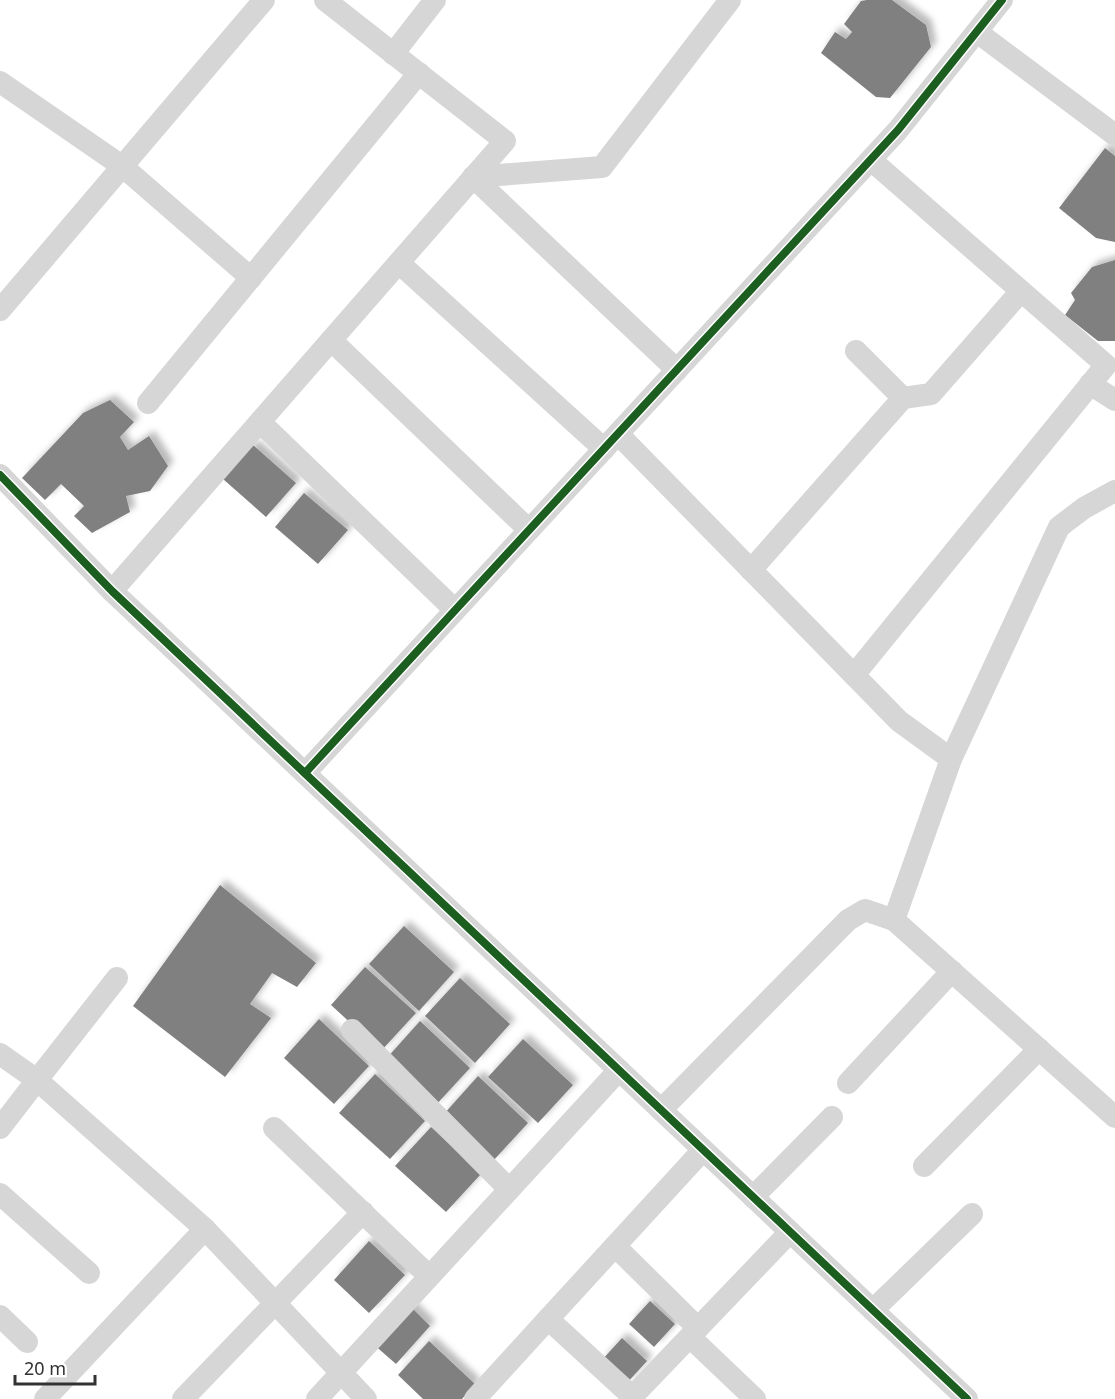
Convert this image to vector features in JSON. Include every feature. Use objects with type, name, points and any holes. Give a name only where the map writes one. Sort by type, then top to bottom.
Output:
[{"type":"street","points":[[0,310],[264,0]]},
{"type":"street","points":[[112,591],[505,141],[326,0]]},
{"type":"street","points":[[393,54],[435,0]]},
{"type":"street","points":[[473,177],[602,167],[730,0]]},
{"type":"street","points":[[305,773],[898,130],[1002,0]]},
{"type":"street","points":[[977,32],[1115,135]]},
{"type":"street","points":[[148,404],[418,73]]},
{"type":"street","points":[[0,82],[122,166],[251,278]]},
{"type":"street","points":[[854,675],[1090,384],[1110,365],[1021,291],[871,159]]},
{"type":"street","points":[[473,177],[677,369]]},
{"type":"street","points":[[399,263],[611,442],[751,570],[899,721],[951,759]]},
{"type":"street","points":[[751,570],[903,398],[931,394],[1021,291]]},
{"type":"street","points":[[331,340],[530,530]]},
{"type":"street","points":[[856,351],[903,398]]},
{"type":"street","points":[[1090,384],[1115,400]]},
{"type":"street","points":[[260,422],[455,610]]},
{"type":"street","points":[[0,475],[112,591],[967,1399]]},
{"type":"street","points":[[894,920],[951,759],[1059,527],[1084,508],[1113,495]]},
{"type":"street","points":[[661,1110],[848,920],[865,910],[894,920],[1114,1113]]},
{"type":"street","points":[[848,1083],[951,971]]},
{"type":"street","points":[[0,1128],[117,978]]},
{"type":"street","points":[[352,1030],[509,1190]]},
{"type":"street","points":[[924,1166],[1039,1049]]},
{"type":"street","points":[[0,1054],[37,1080],[205,1229],[366,1399]]},
{"type":"street","points":[[318,1399],[619,1070]]},
{"type":"street","points":[[753,1197],[832,1116]]},
{"type":"street","points":[[274,1128],[429,1276]]},
{"type":"street","points":[[486,1396],[548,1320],[703,1150]]},
{"type":"street","points":[[0,1194],[89,1274]]},
{"type":"street","points":[[183,1399],[363,1212]]},
{"type":"street","points":[[873,1310],[972,1214]]},
{"type":"street","points":[[45,1399],[205,1229]]},
{"type":"street","points":[[548,1320],[631,1398],[790,1232]]},
{"type":"street","points":[[615,1246],[755,1399]]},
{"type":"street","points":[[0,1316],[27,1342]]},
{"type":"building","points":[[892,0],[926,25],[931,47],[890,98],[876,97],[821,53],[835,32],[846,39],[852,32],[844,24],[861,1]]},
{"type":"building","points":[[1105,148],[1115,156],[1115,242],[1096,238],[1059,208]]},
{"type":"building","points":[[1115,260],[1115,341],[1098,341],[1065,315],[1075,300],[1071,293],[1092,267]]},
{"type":"building","points":[[110,400],[134,422],[120,437],[128,450],[149,436],[168,466],[150,491],[126,496],[130,512],[92,533],[74,516],[84,506],[61,484],[45,500],[22,478],[83,413]]},
{"type":"building","points":[[253,445],[296,483],[266,517],[223,479]]},
{"type":"building","points":[[304,493],[348,530],[318,564],[275,527]]},
{"type":"building","points":[[220,885],[316,963],[297,987],[272,973],[250,1004],[271,1018],[225,1077],[133,1006]]},
{"type":"building","points":[[404,926],[454,972],[419,1011],[369,964]]},
{"type":"building","points":[[365,967],[416,1013],[381,1051],[331,1005]]},
{"type":"building","points":[[460,978],[510,1024],[475,1063],[425,1016]]},
{"type":"building","points":[[319,1019],[369,1066],[334,1104],[284,1058]]},
{"type":"building","points":[[420,1021],[470,1068],[435,1106],[385,1060]]},
{"type":"building","points":[[523,1039],[573,1085],[538,1123],[488,1077]]},
{"type":"building","points":[[375,1074],[425,1121],[390,1159],[339,1113]]},
{"type":"building","points":[[478,1076],[528,1123],[493,1161],[443,1115]]},
{"type":"building","points":[[431,1127],[481,1174],[446,1212],[395,1166]]},
{"type":"building","points":[[369,1241],[405,1275],[369,1313],[334,1280]]},
{"type":"building","points":[[650,1301],[675,1324],[654,1347],[629,1324]]},
{"type":"building","points":[[408,1304],[430,1326],[396,1364],[372,1343]]},
{"type":"building","points":[[622,1338],[647,1361],[626,1384],[601,1361]]},
{"type":"building","points":[[429,1341],[475,1384],[462,1399],[423,1399],[398,1375]]},
{"type":"cycle path","points":[[305,773],[898,130],[1002,0]]},
{"type":"cycle path","points":[[0,475],[112,591],[967,1399]]}]
